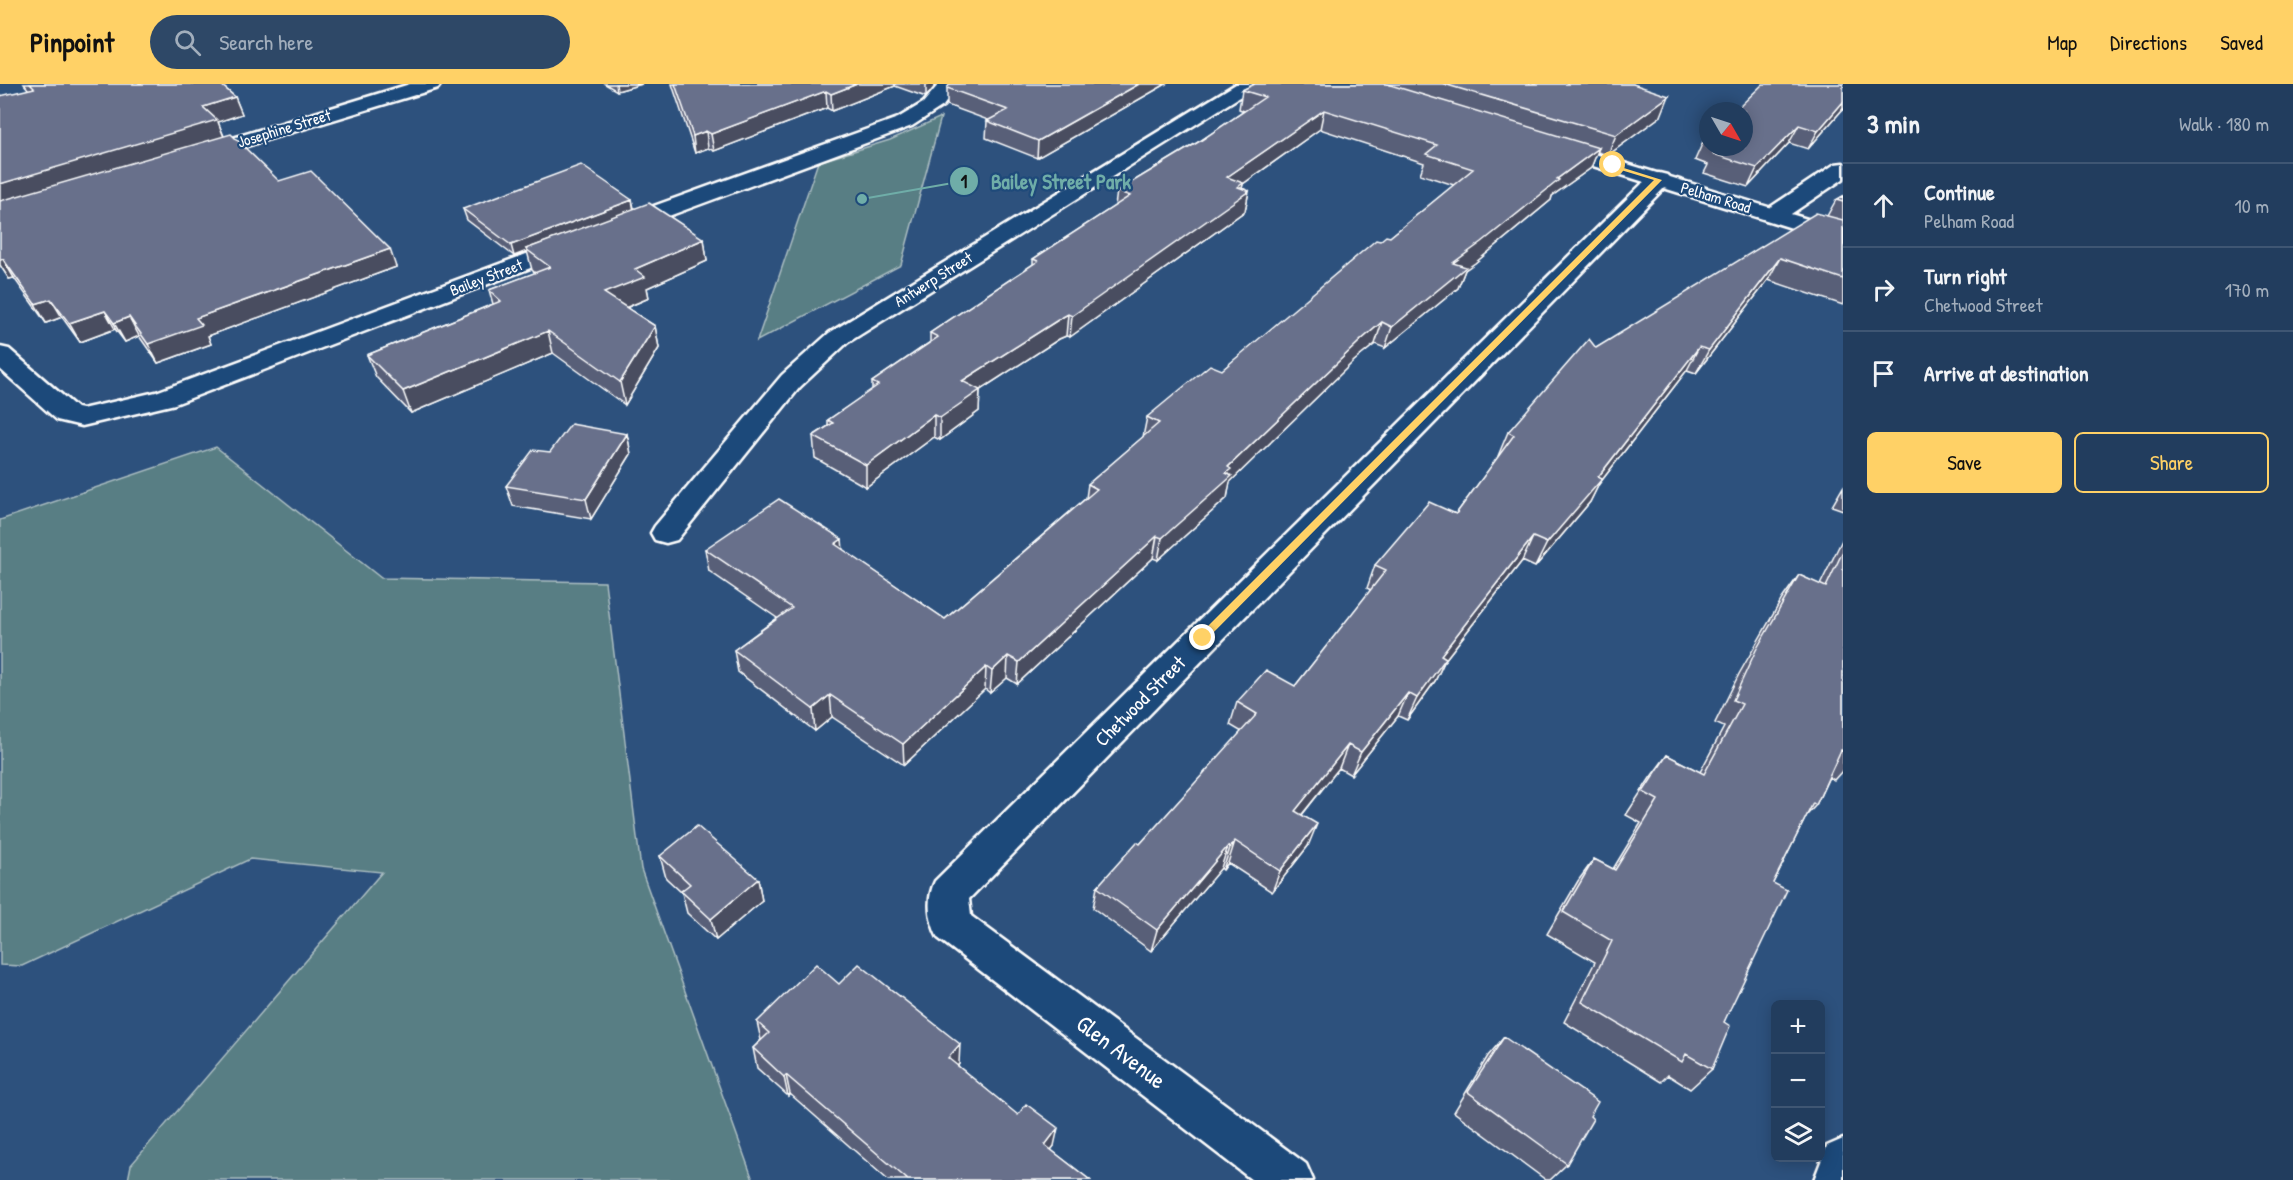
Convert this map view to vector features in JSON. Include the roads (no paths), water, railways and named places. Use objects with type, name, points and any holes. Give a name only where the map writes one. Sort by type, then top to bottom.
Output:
[{"type":"street","name":"Josephine Street","points":[[182,159],[431,84]]},
{"type":"street","name":"Bailey Street","points":[[0,355],[67,414],[82,418],[165,398],[812,154],[905,122],[929,110],[950,84]]},
{"type":"street","name":"Antwerp Street","points":[[666,533],[791,381],[838,338],[1250,84]]},
{"type":"street","name":"Pelham Road","points":[[1533,141],[1843,237]]},
{"type":"street","points":[[1774,215],[1843,169]]},
{"type":"street","name":"Chetwood Street","points":[[952,925],[949,892],[1659,180]]},
{"type":"street","name":"Glen Avenue","points":[[952,925],[1290,1180]]},
{"type":"street","points":[[1837,1180],[1843,1162]]},
{"type":"place","name":"Bailey Street Park","points":[[862,199]]}]
